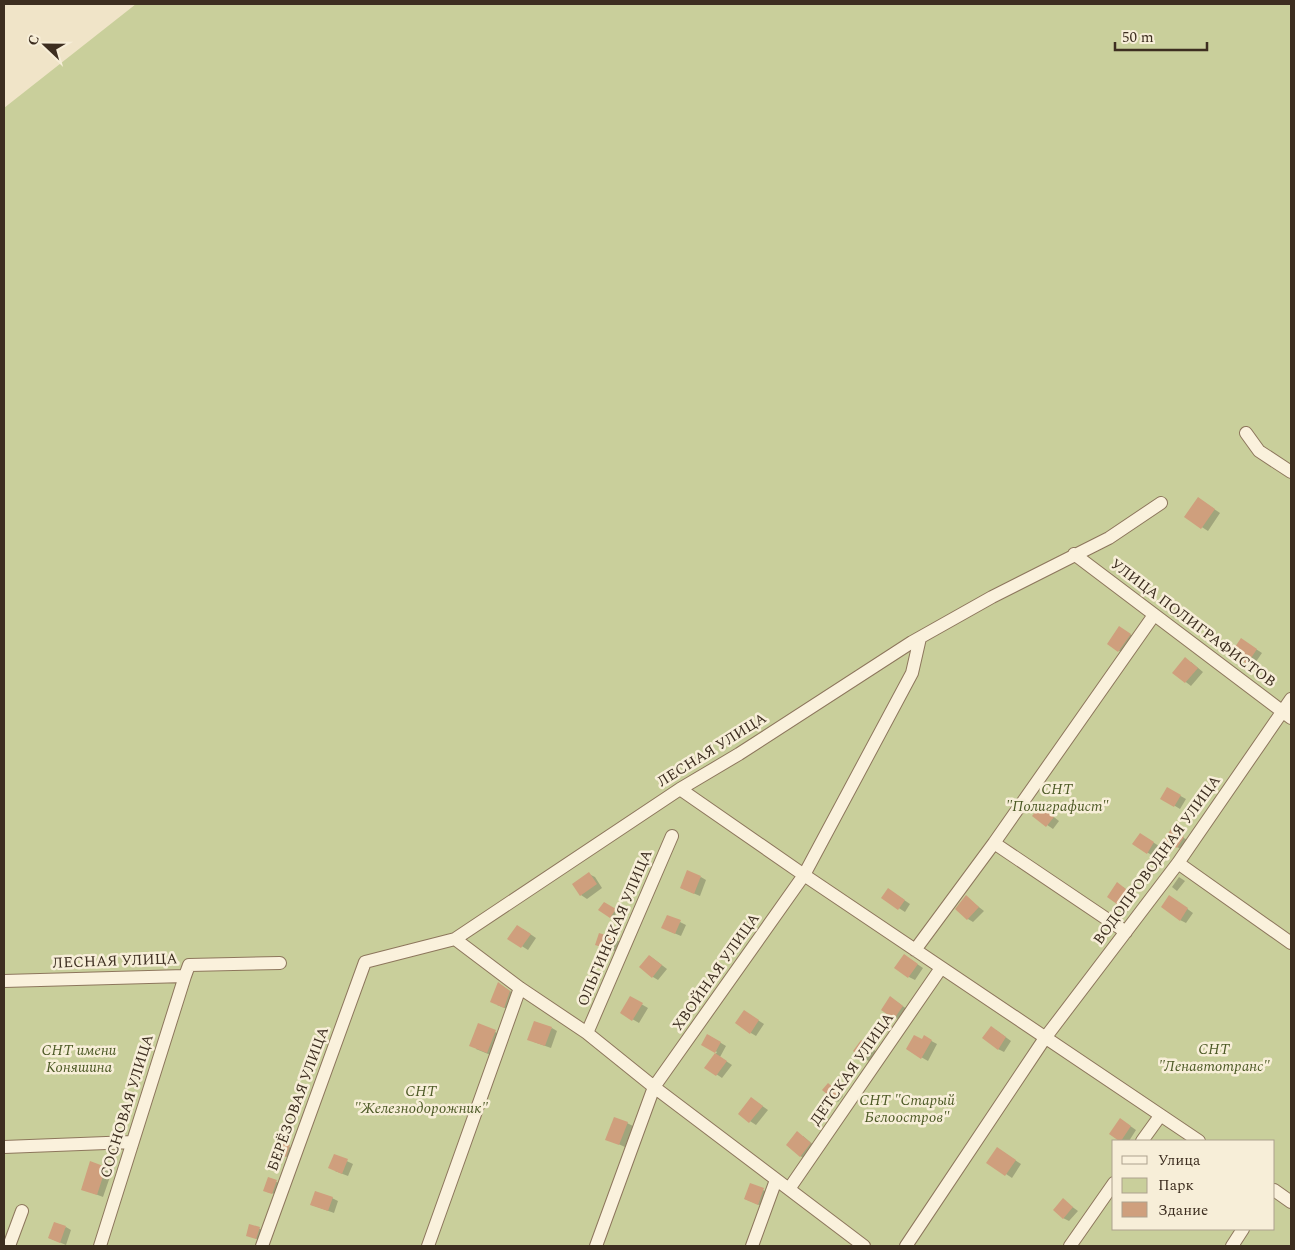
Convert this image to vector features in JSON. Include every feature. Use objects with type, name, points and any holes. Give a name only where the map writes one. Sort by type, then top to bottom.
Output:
[{"type":"street","points":[[1246,433],[1259,450],[1291,472]]},
{"type":"street","name":"ЛЕСНАЯ УЛИЦА","points":[[365,962],[455,939],[680,789],[739,754],[920,638],[992,597],[1074,554],[1110,538],[1161,503]]},
{"type":"street","name":"УЛИЦА ПОЛИГРАФИСТОВ","points":[[1074,554],[1287,715]]},
{"type":"street","points":[[915,950],[994,843],[1154,615]]},
{"type":"street","name":"ХВОЙНАЯ УЛИЦА","points":[[596,1246],[654,1087],[804,875],[912,673],[920,638]]},
{"type":"street","name":"ВОДОПРОВОДНАЯ УЛИЦА","points":[[906,1246],[1045,1038],[1178,863],[1287,715],[1291,699]]},
{"type":"street","points":[[680,789],[941,968],[1197,1140]]},
{"type":"street","name":"ОЛЬГИНСКАЯ УЛИЦА","points":[[587,1033],[672,836]]},
{"type":"street","points":[[994,843],[1126,932]]},
{"type":"street","points":[[1178,863],[1291,943]]},
{"type":"street","points":[[455,939],[520,988],[587,1033],[654,1087],[864,1246]]},
{"type":"street","name":"БЕРЁЗОВАЯ УЛИЦА","points":[[262,1246],[365,962]]},
{"type":"street","name":"ЛЕСНАЯ УЛИЦА","points":[[4,981],[185,976],[188,965],[280,963]]},
{"type":"street","name":"ДЕТСКАЯ УЛИЦА","points":[[789,1189],[941,968]]},
{"type":"street","name":"СОСНОВАЯ УЛИЦА","points":[[100,1246],[185,976]]},
{"type":"street","points":[[428,1246],[520,988]]},
{"type":"street","points":[[1143,1140],[1160,1116]]},
{"type":"street","points":[[4,1147],[132,1142]]},
{"type":"street","points":[[752,1246],[776,1180]]},
{"type":"street","points":[[1070,1246],[1112,1186]]},
{"type":"street","points":[[1275,1191],[1291,1202]]},
{"type":"street","points":[[9,1246],[22,1211]]},
{"type":"street","points":[[1232,1246],[1242,1230]]},
{"type":"green space","points":[[136,4],[1291,4],[1291,1246],[4,1246],[4,108]]},
{"type":"building","points":[[1198,497],[1215,509],[1201,529],[1184,517]]},
{"type":"building","points":[[1119,626],[1131,634],[1118,652],[1107,644]]},
{"type":"building","points":[[1241,638],[1257,649],[1247,664],[1231,653]]},
{"type":"building","points":[[1185,657],[1198,668],[1185,683],[1172,673]]},
{"type":"building","points":[[1167,787],[1181,795],[1174,807],[1160,799]]},
{"type":"building","points":[[1040,806],[1054,817],[1046,827],[1032,816]]},
{"type":"building","points":[[1171,829],[1184,837],[1177,848],[1164,840]]},
{"type":"building","points":[[1140,833],[1154,842],[1147,854],[1132,844]]},
{"type":"building","points":[[687,870],[701,876],[694,894],[680,888]]},
{"type":"building","points":[[589,872],[597,884],[580,896],[572,884]]},
{"type":"building","points":[[1117,882],[1131,893],[1121,907],[1107,897]]},
{"type":"building","points":[[888,888],[905,900],[898,910],[881,898]]},
{"type":"building","points":[[966,895],[979,907],[967,920],[955,909]]},
{"type":"building","points":[[1169,895],[1188,908],[1180,921],[1161,907]]},
{"type":"building","points":[[604,902],[616,909],[610,918],[598,910]]},
{"type":"building","points":[[667,915],[681,920],[675,934],[661,928]]},
{"type":"building","points":[[517,925],[531,934],[521,948],[507,939]]},
{"type":"building","points":[[599,933],[615,938],[611,950],[595,945]]},
{"type":"building","points":[[904,954],[918,964],[908,978],[894,968]]},
{"type":"building","points":[[649,955],[662,965],[652,978],[639,967]]},
{"type":"building","points":[[498,982],[510,991],[504,1008],[490,1002]]},
{"type":"building","points":[[630,996],[643,1003],[632,1021],[620,1013]]},
{"type":"building","points":[[890,996],[903,1006],[894,1019],[881,1010]]},
{"type":"building","points":[[744,1010],[759,1020],[750,1034],[735,1023]]},
{"type":"building","points":[[534,1021],[552,1027],[545,1046],[527,1040]]},
{"type":"building","points":[[478,1023],[496,1030],[487,1053],[469,1046]]},
{"type":"building","points":[[991,1026],[1006,1037],[998,1050],[982,1038]]},
{"type":"building","points":[[707,1034],[721,1042],[715,1053],[701,1045]]},
{"type":"building","points":[[914,1035],[922,1039],[924,1035],[932,1040],[921,1059],[906,1049]]},
{"type":"building","points":[[861,1040],[872,1048],[863,1060],[853,1051]]},
{"type":"building","points":[[715,1053],[727,1061],[716,1076],[704,1068]]},
{"type":"building","points":[[828,1083],[841,1094],[835,1101],[822,1090]]},
{"type":"building","points":[[751,1097],[763,1106],[749,1123],[738,1114]]},
{"type":"building","points":[[614,1117],[628,1122],[619,1145],[605,1140]]},
{"type":"building","points":[[1120,1118],[1131,1126],[1122,1140],[1118,1140],[1109,1134]]},
{"type":"building","points":[[797,1131],[811,1143],[800,1157],[786,1145]]},
{"type":"building","points":[[276,1140],[290,1145],[286,1157],[272,1152]]},
{"type":"building","points":[[997,1147],[1016,1160],[1005,1176],[986,1163]]},
{"type":"building","points":[[334,1154],[348,1159],[342,1174],[328,1168]]},
{"type":"building","points":[[90,1161],[106,1167],[97,1195],[81,1190]]},
{"type":"building","points":[[268,1177],[277,1180],[272,1194],[263,1191]]},
{"type":"building","points":[[750,1183],[764,1188],[758,1205],[744,1199]]},
{"type":"building","points":[[315,1191],[333,1197],[328,1211],[310,1205]]},
{"type":"building","points":[[1063,1198],[1073,1207],[1063,1219],[1053,1210]]},
{"type":"building","points":[[54,1222],[66,1226],[60,1243],[48,1238]]},
{"type":"building","points":[[249,1224],[260,1227],[256,1239],[246,1236]]},
{"type":"park label","name":"СНТ \"Полиграфист\"","points":[[1057,798]]},
{"type":"park label","name":"СНТ имени Коняшина","points":[[79,1058]]},
{"type":"park label","name":"СНТ \"Ленавтотранс\"","points":[[1214,1058]]},
{"type":"park label","name":"СНТ \"Железнодорожник\"","points":[[421,1100]]},
{"type":"park label","name":"СНТ \"Старый Белоостров\"","points":[[907,1108]]}]
